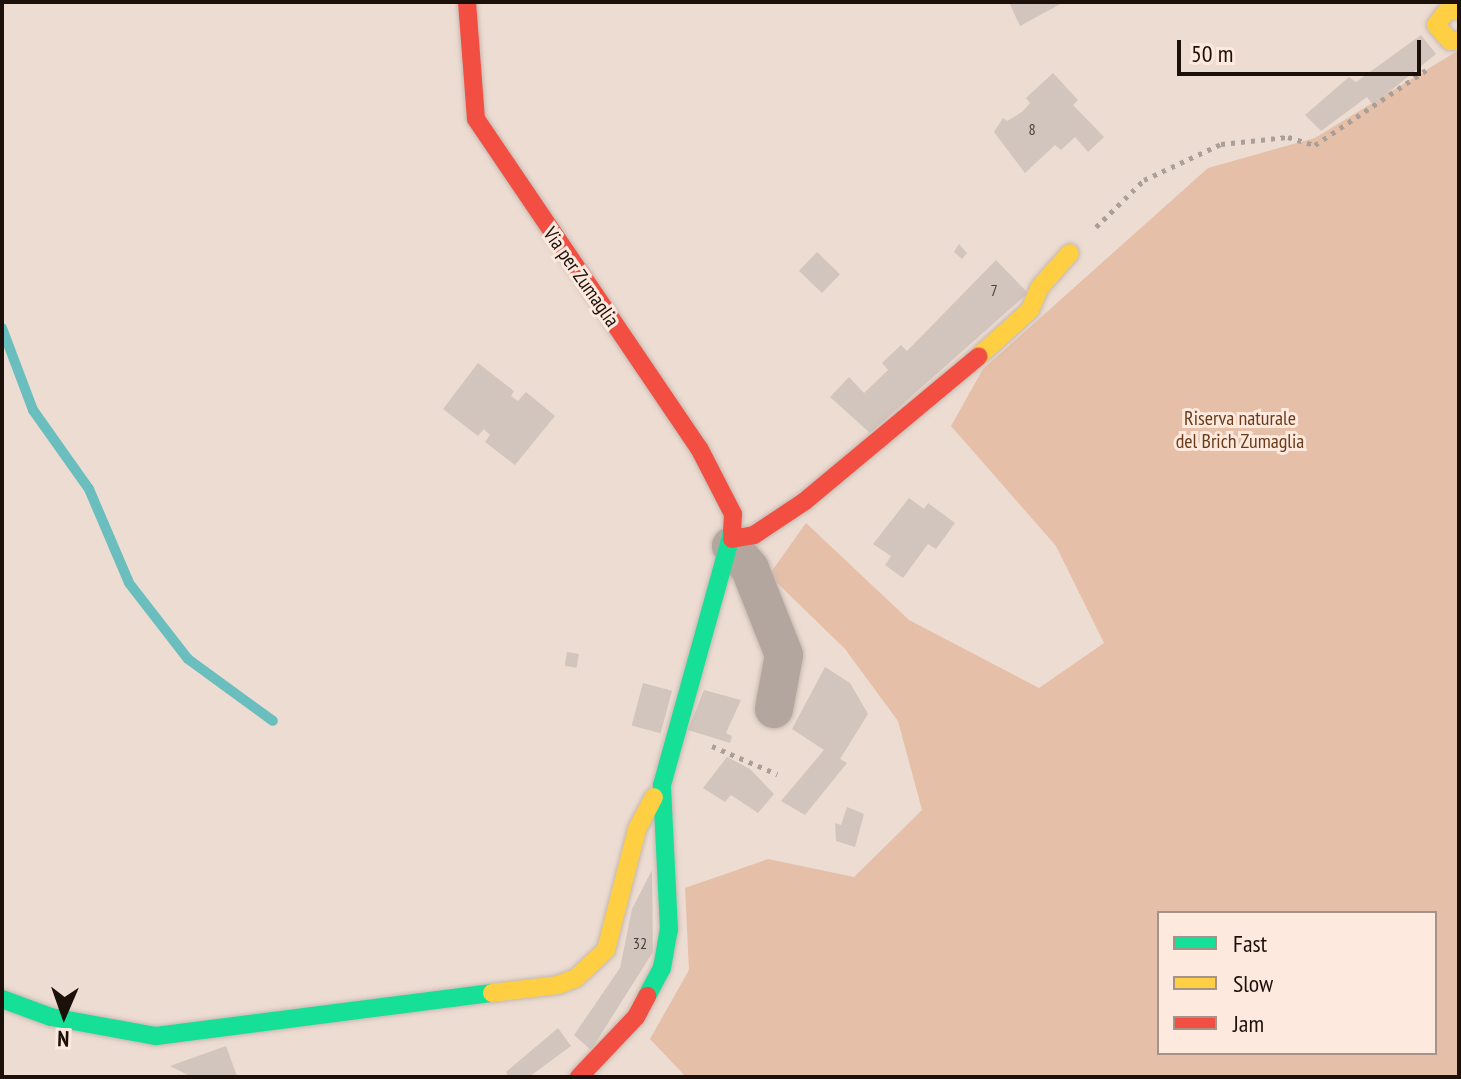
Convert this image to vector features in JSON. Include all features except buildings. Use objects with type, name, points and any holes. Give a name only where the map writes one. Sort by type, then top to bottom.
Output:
[{"type":"street","name":"Via per Zumaglia","points":[[467,2],[476,119],[699,448],[733,514],[732,542],[662,781],[669,930],[662,968],[636,1017],[579,1077]]},
{"type":"street","points":[[1455,41],[1436,25],[1446,12],[1459,9]]},
{"type":"street","points":[[774,709],[784,655],[750,569],[732,542],[754,535],[805,501],[915,414],[1030,310],[1040,287],[1070,253]]},
{"type":"street","points":[[2,999],[51,1017],[156,1036],[558,985],[576,978],[606,950],[637,829],[662,781]]},
{"type":"path","points":[[1070,253],[1144,180],[1221,144],[1288,137],[1315,145],[1391,99],[1455,41]]},
{"type":"path","points":[[674,735],[719,748],[777,774]]},
{"type":"green space","name":"Riserva naturale del Brich Zumaglia","points":[[1459,50],[1459,1077],[686,1077],[650,1039],[689,970],[685,888],[768,859],[854,877],[922,810],[898,721],[845,649],[769,575],[806,523],[909,620],[1039,688],[1104,643],[1056,546],[951,426],[983,369],[1208,168],[1315,138]]},
{"type":"waterway","points":[[2,328],[33,410],[89,489],[129,583],[188,659],[273,721]]},
{"type":"traffic: fast","points":[[647,996],[662,968],[669,930],[662,785],[732,532]]},
{"type":"traffic: fast","points":[[2,999],[51,1017],[156,1036],[492,993]]},
{"type":"traffic: slow","points":[[1459,9],[1446,12],[1436,25],[1450,41],[1459,41]]},
{"type":"traffic: slow","points":[[979,356],[1030,310],[1040,287],[1070,253]]},
{"type":"traffic: slow","points":[[492,993],[558,985],[576,978],[606,950],[637,829],[654,797]]},
{"type":"traffic: jam","points":[[467,2],[476,119],[699,448],[733,514],[732,532]]},
{"type":"traffic: jam","points":[[732,539],[754,535],[805,501],[979,356]]},
{"type":"traffic: jam","points":[[579,1077],[636,1017],[647,996]]}]
